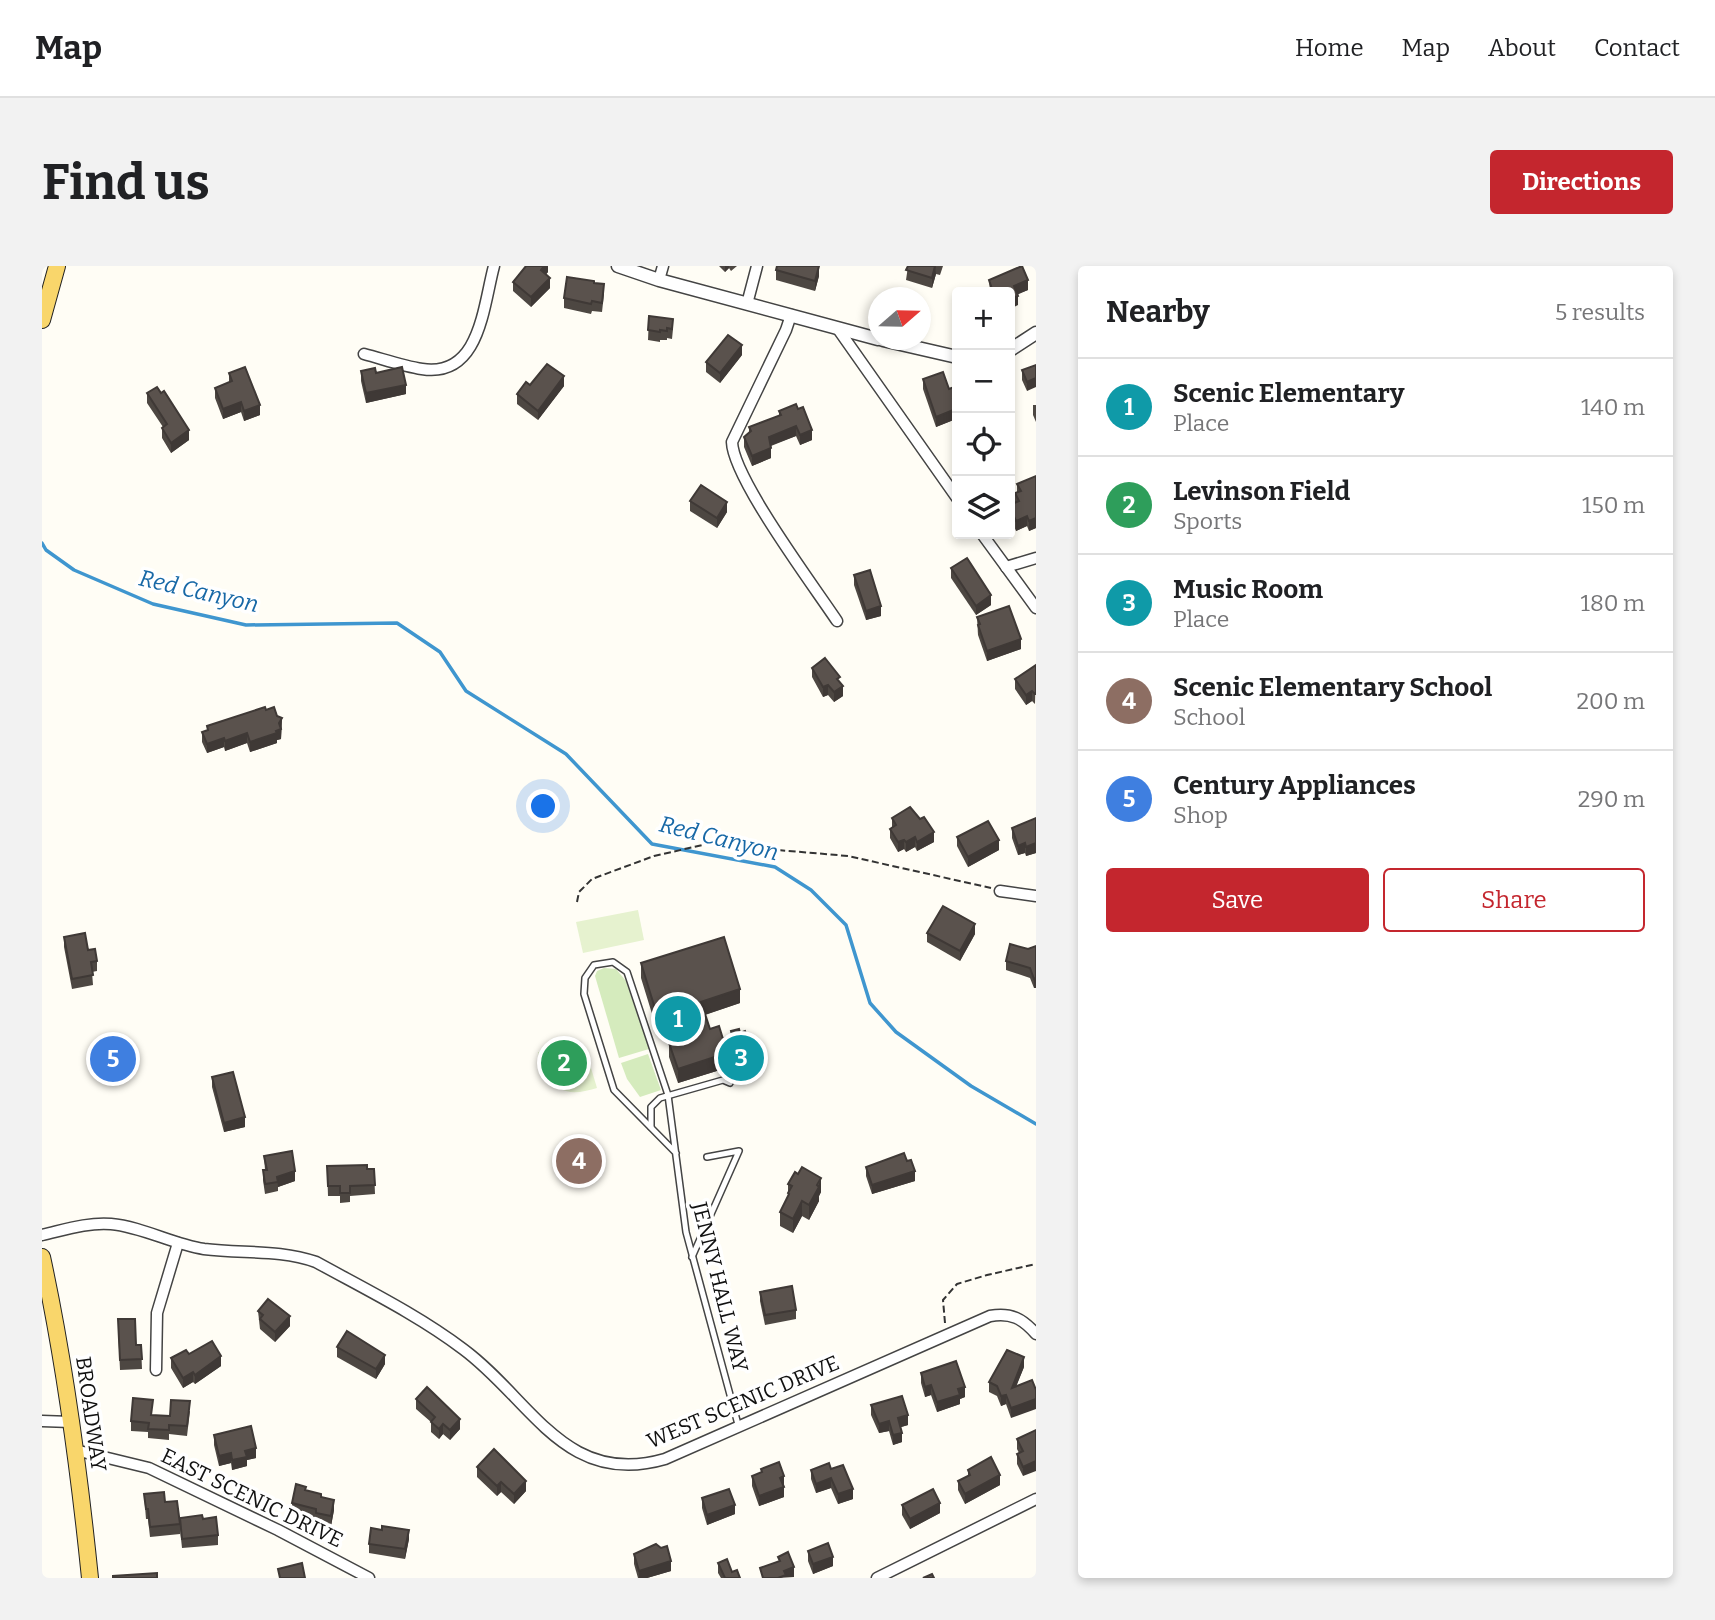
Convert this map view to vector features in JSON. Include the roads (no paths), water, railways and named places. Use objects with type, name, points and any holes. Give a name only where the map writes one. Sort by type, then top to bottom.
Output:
[{"type":"main road","points":[[42,320],[57,266]]},
{"type":"main road","name":"BROADWAY","points":[[42,1257],[71,1422],[90,1578]]},
{"type":"street","points":[[364,354],[423,369],[444,370],[454,366],[478,335],[494,266]]},
{"type":"street","points":[[618,266],[659,280],[868,336]]},
{"type":"street","points":[[659,280],[663,266]]},
{"type":"street","points":[[747,304],[757,266]]},
{"type":"street","points":[[791,316],[732,442],[732,455],[761,507],[837,621]]},
{"type":"street","points":[[838,329],[952,491]]},
{"type":"street","points":[[1015,346],[1036,333]]},
{"type":"street","points":[[927,350],[952,356]]},
{"type":"street","points":[[986,539],[1036,608]]},
{"type":"street","points":[[1006,568],[1036,558]]},
{"type":"street","points":[[1000,891],[1036,896]]},
{"type":"street","name":"WEST SCENIC DRIVE","points":[[42,1235],[92,1224],[111,1224],[205,1249],[278,1252],[316,1262],[463,1349],[562,1442],[583,1456],[598,1462],[628,1467],[647,1465],[739,1428],[990,1315],[1001,1314],[1021,1320],[1036,1334]]},
{"type":"street","points":[[156,1370],[157,1313],[178,1243]]},
{"type":"street","points":[[42,1421],[71,1422]]},
{"type":"street","name":"EAST SCENIC DRIVE","points":[[75,1450],[149,1468],[369,1578]]},
{"type":"street","points":[[877,1578],[1036,1499]]},
{"type":"lane","name":"JENNY HALL WAY","points":[[676,1153],[614,1090],[584,994],[585,978],[594,965],[613,962],[627,972],[668,1095],[676,1153],[686,1232],[739,1428]]},
{"type":"lane","points":[[652,1130],[649,1119],[654,1101],[723,1080],[730,1083]]},
{"type":"lane","points":[[692,1257],[739,1151],[707,1157]]},
{"type":"waterway","name":"Red Canyon","points":[[42,543],[46,550],[74,570],[153,604],[246,625],[397,623],[440,652],[466,691],[566,754],[652,844],[775,867],[811,890],[846,925],[870,1003],[896,1032],[971,1086],[1036,1124]]},
{"type":"place","name":"Scenic Elementary","points":[[678,1019]]},
{"type":"place","name":"Music Room","points":[[741,1058]]},
{"type":"place","name":"Century Appliances","points":[[113,1059]]},
{"type":"place","name":"Levinson Field","points":[[564,1063]]},
{"type":"place","name":"Scenic Elementary School","points":[[579,1161]]}]
